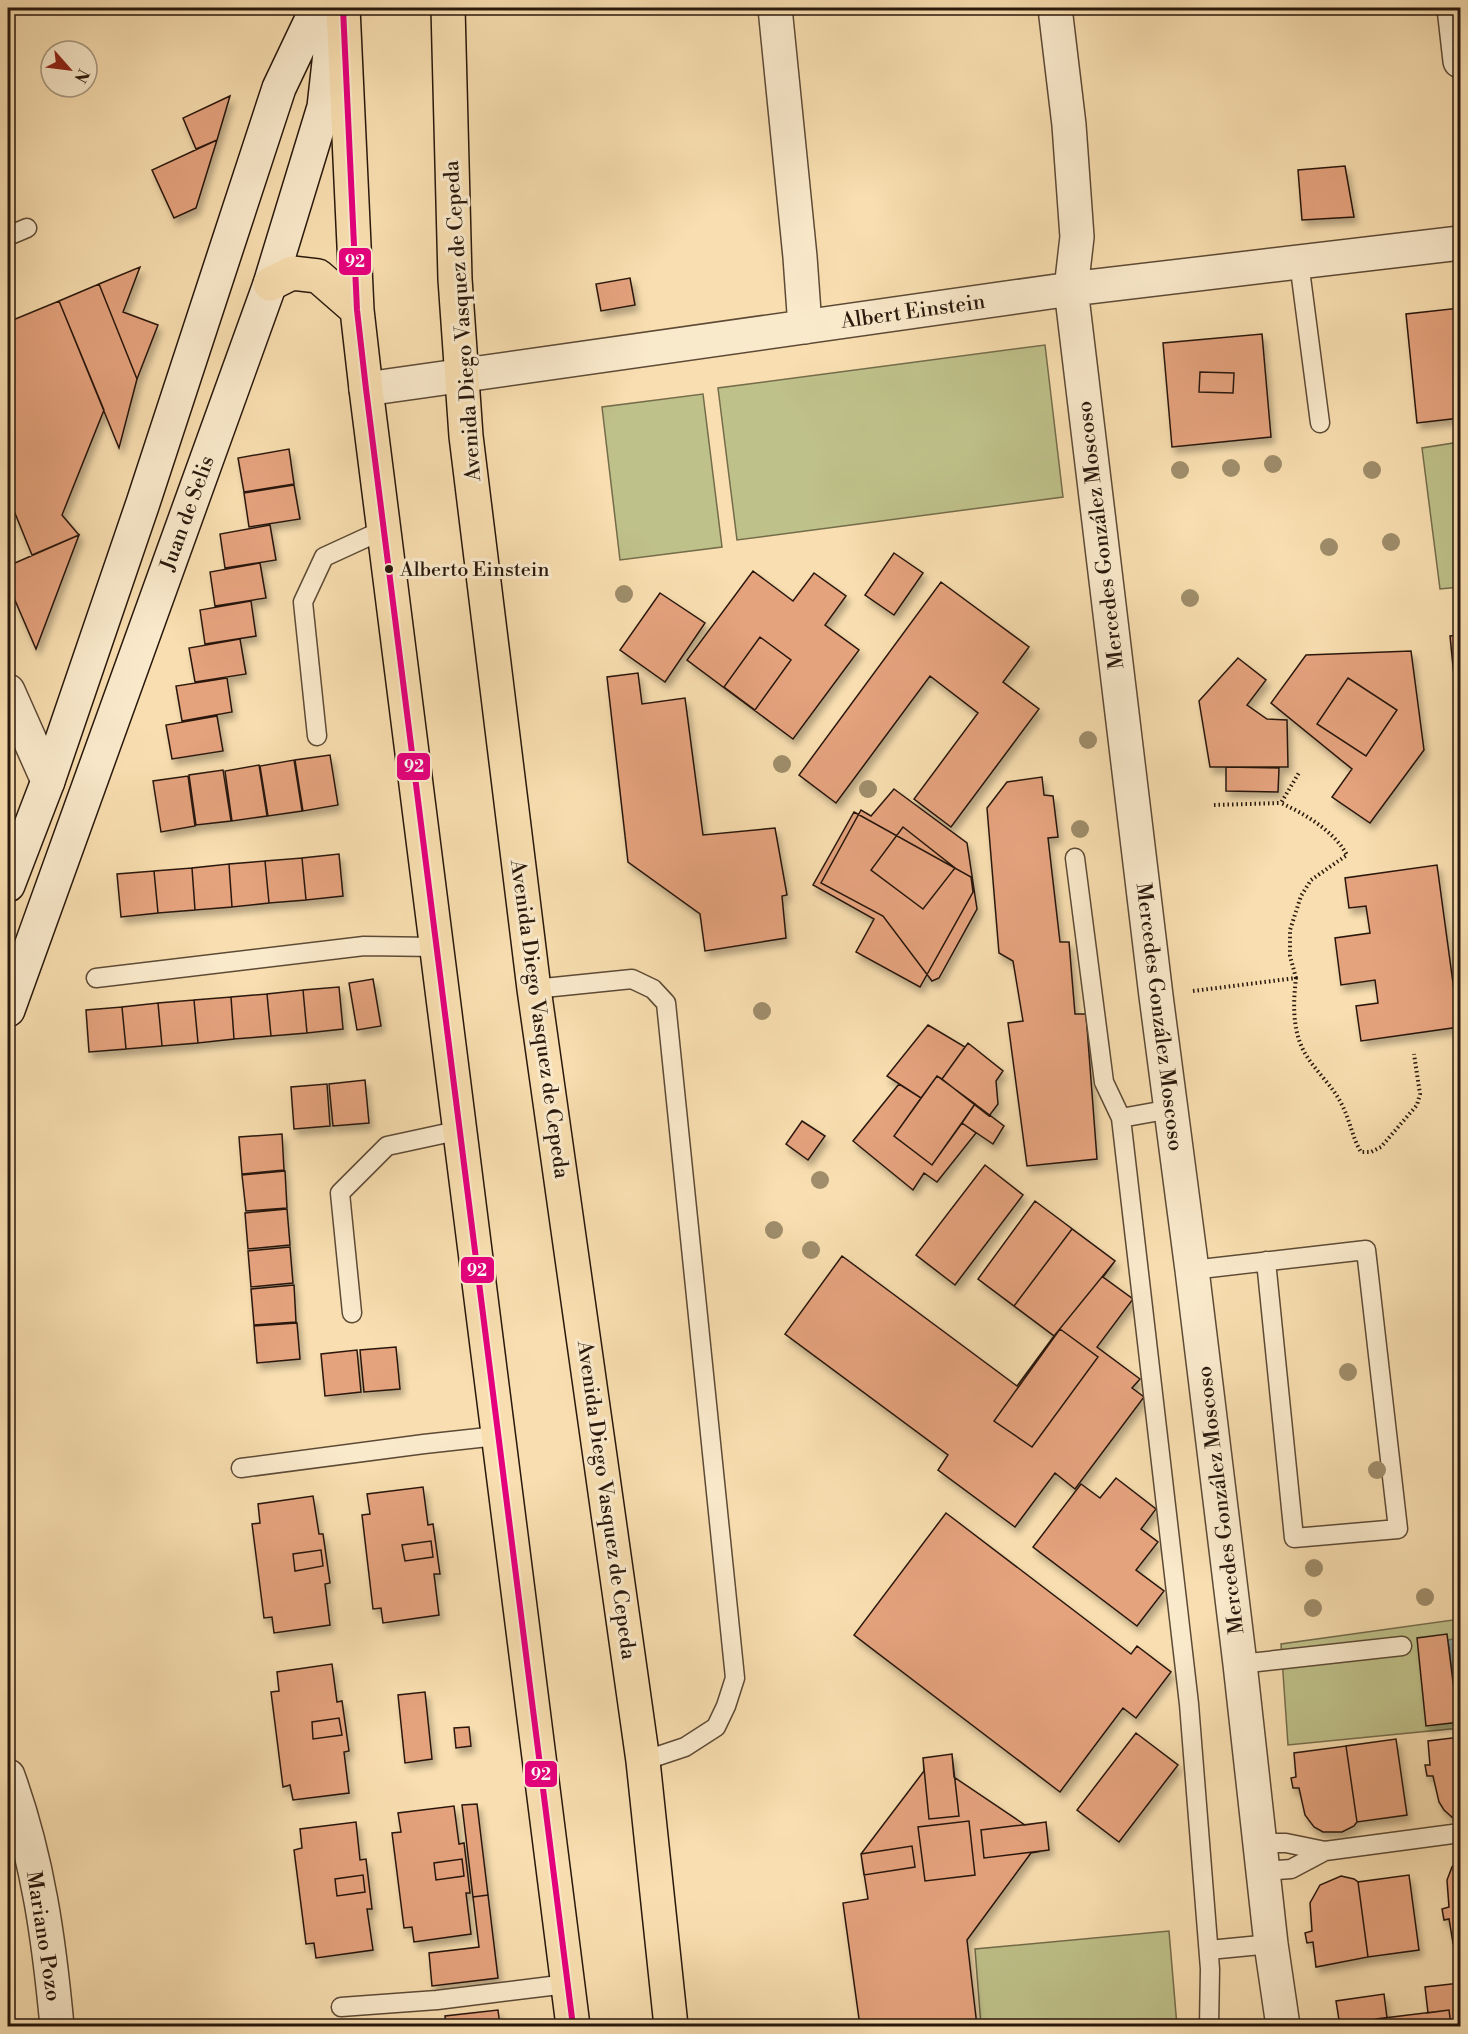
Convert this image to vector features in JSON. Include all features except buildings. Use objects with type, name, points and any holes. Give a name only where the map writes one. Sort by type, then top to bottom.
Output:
[{"type":"main road","points":[[343,8],[357,310],[366,389],[573,2026]]},
{"type":"main road","name":"Avenida Diego Vasquez de Cepeda","points":[[448,8],[455,267],[466,436],[534,989],[643,1761],[671,2026]]},
{"type":"main road","points":[[270,284],[292,273],[318,276],[357,310]]},
{"type":"street","name":"Juan de Selis","points":[[8,885],[48,781],[143,503],[279,88],[317,8]]},
{"type":"street","name":"Juan de Selis","points":[[8,1010],[270,284],[324,107],[335,8]]},
{"type":"street","points":[[775,8],[805,327]]},
{"type":"street","name":"Mercedes González Moscoso","points":[[1055,8],[1069,125],[1077,237],[1071,289],[1156,996],[1240,1664],[1271,1944],[1283,2026]]},
{"type":"street","points":[[1454,8],[1461,61]]},
{"type":"street","name":"Albert Einstein","points":[[366,389],[1071,289],[1461,243]]},
{"type":"street","points":[[143,503],[185,519]]},
{"type":"street","points":[[8,691],[48,781]]},
{"type":"street","name":"Mariano Pozo","points":[[8,1776],[22,1816],[44,1909],[57,2026]]},
{"type":"lane","points":[[8,236],[27,228]]},
{"type":"lane","points":[[1299,262],[1320,423]]},
{"type":"lane","points":[[317,736],[303,602],[324,557],[384,529]]},
{"type":"lane","points":[[1075,858],[1104,1082],[1121,1118],[1189,1704],[1209,1950],[1209,2026]]},
{"type":"lane","points":[[96,978],[363,946],[436,947]]},
{"type":"lane","points":[[534,989],[632,979],[653,989],[666,1003],[735,1678],[726,1706],[716,1726],[685,1747],[643,1761]]},
{"type":"lane","points":[[1121,1118],[1171,1109]]},
{"type":"lane","points":[[352,1313],[340,1193],[387,1146],[461,1131]]},
{"type":"lane","points":[[1192,1270],[1266,1261],[1366,1250],[1398,1529],[1294,1538],[1266,1261]]},
{"type":"lane","points":[[241,1468],[497,1436]]},
{"type":"lane","points":[[1240,1664],[1402,1647]]},
{"type":"lane","points":[[1261,1857],[1286,1843],[1325,1851],[1461,1833]]},
{"type":"lane","points":[[1261,1857],[1291,1869],[1325,1851]]},
{"type":"lane","points":[[1209,1950],[1271,1944]]},
{"type":"lane","points":[[341,2007],[437,2000],[567,1984]]},
{"type":"path","points":[[1281,803],[1300,771]]},
{"type":"path","points":[[1214,806],[1281,803],[1300,811],[1334,837],[1341,843],[1347,855],[1311,880],[1301,896],[1290,930],[1290,956],[1296,978],[1293,1004],[1297,1033],[1306,1054],[1332,1087],[1343,1106],[1353,1139],[1361,1152],[1371,1152],[1382,1147],[1417,1105],[1420,1094],[1414,1054]]},
{"type":"path","points":[[1156,996],[1296,978]]},
{"type":"green space","points":[[1045,345],[1063,497],[737,540],[718,388]]},
{"type":"green space","points":[[703,394],[722,547],[620,560],[602,407]]},
{"type":"green space","points":[[1460,442],[1460,587],[1440,589],[1422,448]]},
{"type":"green space","points":[[1460,1619],[1460,1728],[1288,1745],[1281,1644]]},
{"type":"green space","points":[[1169,1931],[1177,2026],[981,2026],[975,1949]]},
{"type":"water","points":[[1460,1638],[1460,1706],[1456,1706],[1448,1640]]},
{"type":"transit line","name":"92","points":[[343,8],[357,310],[366,389],[573,2026]]},
{"type":"place","name":"Alberto Einstein","points":[[389,569]]}]
